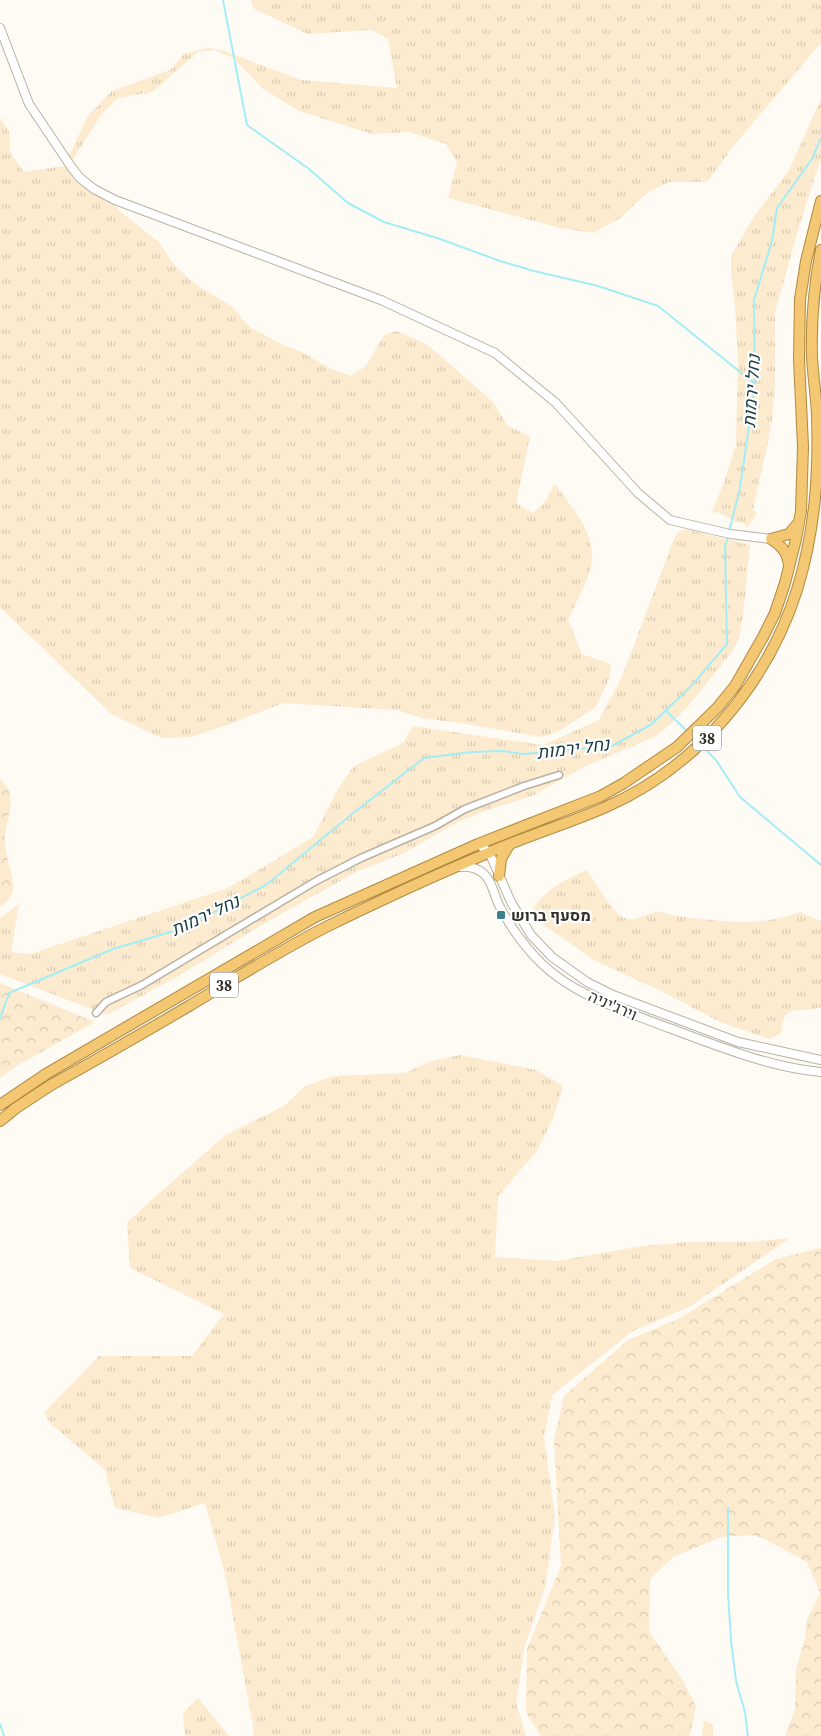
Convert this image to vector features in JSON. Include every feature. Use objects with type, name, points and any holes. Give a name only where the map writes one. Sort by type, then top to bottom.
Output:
[{"type":"highway","name":"38","points":[[0,1105],[46,1074],[315,917],[478,844],[601,796],[648,768],[677,747],[717,708],[745,670],[775,613],[790,567],[800,521],[803,447],[798,359],[800,299],[806,261],[821,200]]},
{"type":"highway","name":"38","points":[[0,1121],[51,1085],[325,928],[489,852],[608,806],[655,779],[685,757],[711,734],[746,693],[775,643],[796,590],[810,541],[815,512],[817,467],[817,415],[812,356],[813,305],[821,250]]},
{"type":"highway","points":[[771,540],[789,534],[800,521]]},
{"type":"highway","points":[[771,540],[778,543],[785,551],[790,567]]},
{"type":"highway","points":[[499,876],[501,859],[510,844]]},
{"type":"street","points":[[0,28],[29,104],[72,168],[80,178],[94,189],[148,213],[381,300],[496,353],[556,403],[638,493],[670,520],[730,534],[771,540]]},
{"type":"street","points":[[96,1013],[106,1002],[142,984],[316,881],[361,858],[435,826],[465,809],[524,786],[559,775]]},
{"type":"street","points":[[478,844],[489,852]]},
{"type":"street","name":"וירג'יניה","points":[[489,852],[517,914],[531,934],[552,957],[586,982],[614,995],[738,1042],[821,1060]]},
{"type":"street","name":"וירג'יניה","points":[[458,867],[478,870],[486,875],[504,914],[540,962],[556,976],[579,989],[609,1004],[736,1053],[775,1064],[821,1072]]},
{"type":"green space","points":[[251,0],[821,0],[821,43],[736,143],[707,182],[669,182],[647,193],[619,219],[593,233],[560,228],[448,198],[457,162],[446,144],[409,132],[372,134],[299,111],[262,88],[233,58],[214,50],[198,52],[152,92],[118,98],[103,112],[72,161],[86,179],[122,213],[159,242],[174,265],[195,284],[231,306],[251,328],[285,346],[300,351],[331,369],[351,376],[366,366],[384,335],[397,331],[428,345],[493,402],[507,425],[530,437],[516,503],[533,513],[544,503],[555,484],[582,522],[590,543],[592,554],[591,566],[568,620],[582,654],[611,664],[610,677],[595,708],[557,732],[541,737],[422,718],[397,710],[283,703],[191,737],[161,738],[111,714],[0,608],[0,118],[9,131],[10,152],[24,172],[64,166],[88,116],[112,91],[170,70],[184,54],[208,48],[222,50],[301,80],[397,88],[388,39],[372,30],[308,34],[254,9]]},
{"type":"green space","points":[[821,99],[821,158],[775,312],[775,384],[772,419],[753,509],[757,514],[747,528],[743,523],[720,513],[712,512],[725,480],[736,444],[738,364],[731,256],[753,218],[789,170]]},
{"type":"green space","points":[[685,529],[750,545],[743,616],[739,638],[732,652],[691,703],[656,736],[586,766],[532,796],[460,821],[404,853],[354,873],[255,929],[180,975],[107,1015],[0,974],[0,918],[19,904],[11,952],[30,954],[228,888],[313,837],[339,787],[354,766],[403,743],[413,726],[543,745],[599,720],[622,677],[673,541],[678,533]]},
{"type":"green space","points":[[0,778],[9,791],[11,804],[5,844],[13,889],[10,897],[0,907]]},
{"type":"green space","points":[[587,870],[604,897],[624,918],[633,919],[662,912],[676,916],[709,920],[754,922],[800,912],[821,921],[821,1007],[790,1012],[784,1018],[781,1033],[769,1039],[720,1022],[661,991],[594,960],[530,914],[547,892],[562,882]]},
{"type":"green space","points":[[0,983],[95,1022],[18,1065],[0,1078]]},
{"type":"green space","points":[[460,1055],[536,1070],[563,1086],[553,1118],[537,1151],[498,1196],[495,1257],[557,1261],[636,1247],[685,1242],[750,1242],[790,1238],[689,1307],[633,1331],[552,1395],[544,1438],[555,1516],[545,1588],[525,1645],[516,1703],[526,1736],[252,1736],[254,1731],[225,1574],[205,1503],[159,1518],[115,1508],[105,1470],[51,1424],[44,1413],[99,1356],[192,1356],[224,1314],[130,1268],[127,1222],[224,1136],[284,1106],[305,1086],[334,1076],[405,1073],[431,1061]]},
{"type":"green space","points":[[821,1248],[821,1736],[785,1736],[795,1709],[796,1669],[805,1639],[807,1620],[820,1593],[807,1562],[763,1538],[752,1535],[721,1537],[673,1557],[650,1579],[649,1631],[683,1681],[696,1706],[690,1736],[541,1736],[526,1713],[527,1649],[561,1566],[554,1440],[564,1396],[628,1340],[678,1319],[776,1259]]},
{"type":"green space","points":[[198,1698],[229,1736],[185,1736],[183,1714]]},
{"type":"green space","points":[[704,1720],[713,1725],[713,1736],[702,1736]]},
{"type":"waterway","points":[[223,0],[247,125],[309,169],[348,203],[384,222],[440,239],[500,261],[598,286],[658,306],[755,384]]},
{"type":"waterway","name":"נחל ירמות","points":[[729,532],[740,488],[755,384],[754,300],[772,241],[777,208],[812,159],[821,138]]},
{"type":"waterway","name":"נחל ירמות","points":[[0,1019],[9,993],[113,949],[184,928],[266,885],[424,758],[472,752],[503,751],[524,754],[612,746],[652,724],[693,684],[727,644],[725,547],[728,536]]},
{"type":"waterway","points":[[666,711],[686,730]]},
{"type":"waterway","points":[[704,748],[716,760],[740,797],[821,865]]},
{"type":"waterway","points":[[728,1508],[728,1594],[731,1640],[736,1681],[745,1712],[748,1736]]},
{"type":"waterway","points":[[0,1724],[4,1736]]},
{"type":"place","name":"מסעף ברוש","points":[[501,915]]}]
